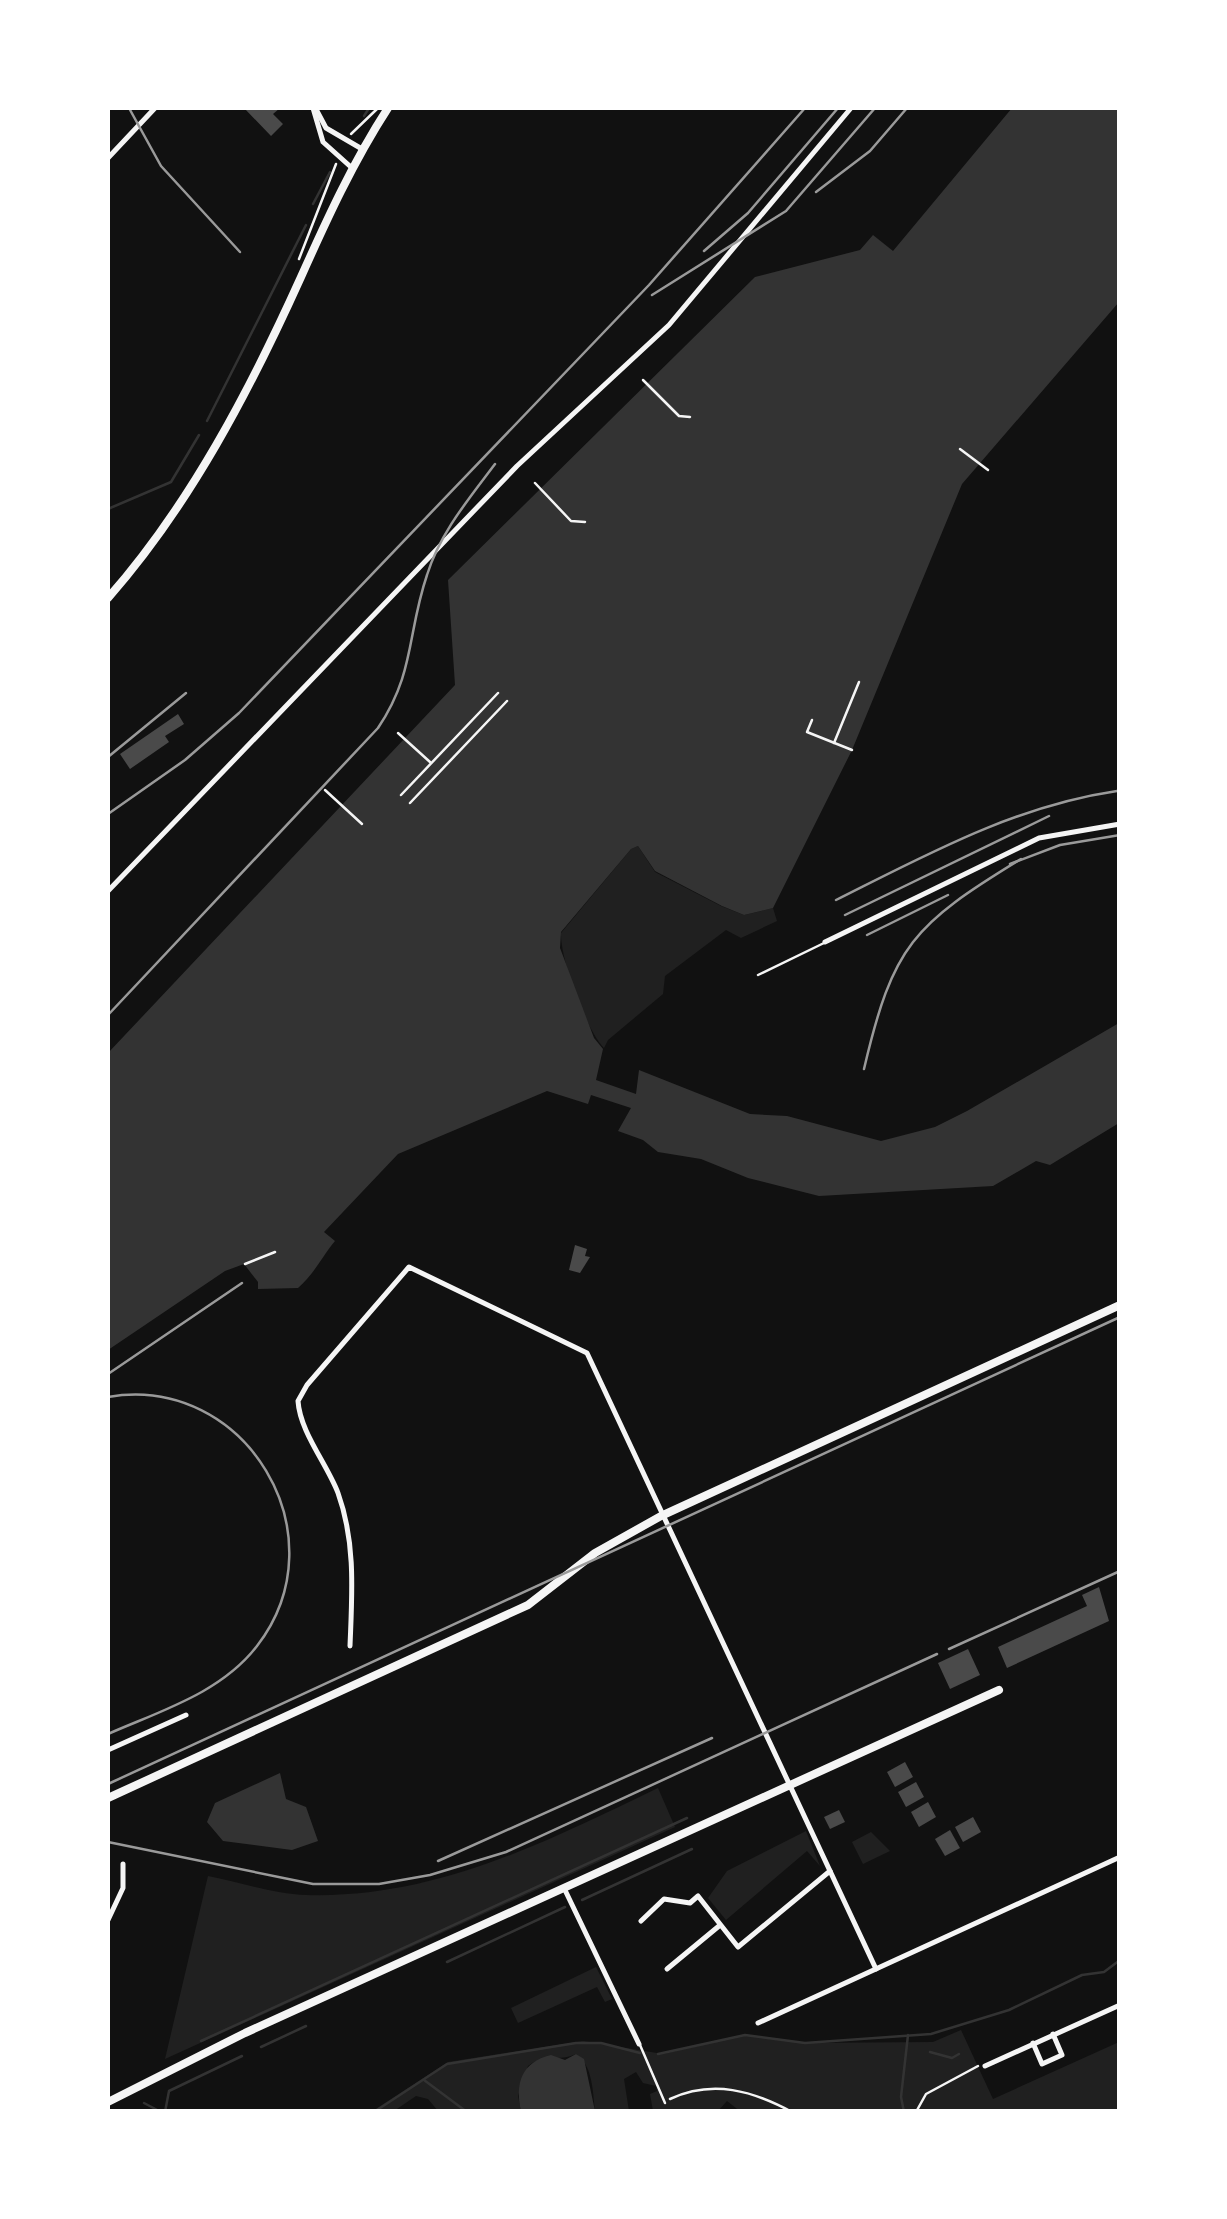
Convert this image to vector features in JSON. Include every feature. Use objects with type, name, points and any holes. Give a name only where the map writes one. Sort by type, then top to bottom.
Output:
[{"type":"main road","points":[[108,598],[162,527],[225,428],[352,168],[388,108]]},
{"type":"main road","points":[[108,1798],[528,1605],[595,1552],[661,1516],[1120,1306]]},
{"type":"main road","points":[[108,2102],[186,2061],[999,1690]]},
{"type":"street","points":[[108,158],[154,108]]},
{"type":"street","points":[[314,108],[326,128],[362,150]]},
{"type":"street","points":[[314,108],[323,142],[352,168]]},
{"type":"street","points":[[108,891],[517,466],[668,325],[851,108]]},
{"type":"street","points":[[826,942],[1040,838],[1120,824]]},
{"type":"street","points":[[350,1646],[352,1570],[348,1530],[334,1483],[298,1401],[307,1385],[409,1266],[588,1354],[876,1970]]},
{"type":"street","points":[[108,1750],[186,1715]]},
{"type":"street","points":[[758,2023],[1120,1857]]},
{"type":"street","points":[[108,1920],[123,1888],[124,1864]]},
{"type":"street","points":[[641,1921],[664,1899],[690,1903],[698,1896],[738,1947],[830,1870]]},
{"type":"street","points":[[564,1888],[640,2044]]},
{"type":"street","points":[[668,1969],[720,1925]]},
{"type":"street","points":[[984,2066],[1120,2005]]},
{"type":"street","points":[[1033,2043],[1042,2064],[1062,2055],[1052,2034]]},
{"type":"lane","points":[[758,976],[826,942]]},
{"type":"lane","points":[[640,2044],[665,2103]]},
{"type":"path","points":[[350,134],[378,108]]},
{"type":"path","points":[[299,260],[334,167]]},
{"type":"path","points":[[644,380],[678,416],[690,417]]},
{"type":"path","points":[[960,449],[988,470]]},
{"type":"path","points":[[534,484],[571,522],[585,522]]},
{"type":"path","points":[[834,743],[859,682]]},
{"type":"path","points":[[401,795],[498,693]]},
{"type":"path","points":[[493,699],[502,707]]},
{"type":"path","points":[[410,804],[507,701]]},
{"type":"path","points":[[812,720],[807,732],[852,750]]},
{"type":"path","points":[[472,721],[480,730]]},
{"type":"path","points":[[398,733],[431,763]]},
{"type":"path","points":[[406,789],[415,798]]},
{"type":"path","points":[[326,790],[362,824]]},
{"type":"path","points":[[245,1264],[275,1252]]},
{"type":"path","points":[[916,2112],[926,2094],[940,2084],[984,2066]]},
{"type":"path","points":[[665,2103],[722,2087],[754,2093],[792,2112]]},
{"type":"shaded area","points":[[1012,108],[1119,108],[1119,302],[962,484],[852,750],[773,908],[744,915],[722,906],[655,871],[638,846],[631,849],[561,932],[560,948],[594,1038],[603,1049],[596,1080],[636,1094],[639,1070],[750,1114],[787,1116],[881,1141],[935,1127],[1119,1023],[1119,1123],[1050,1165],[1036,1161],[993,1186],[819,1196],[748,1178],[701,1159],[658,1152],[643,1140],[618,1131],[631,1108],[591,1095],[588,1104],[547,1091],[398,1154],[324,1232],[335,1241],[298,1288],[258,1289],[258,1282],[244,1264],[225,1271],[108,1350],[108,1053],[455,685],[448,580],[755,277],[860,250],[873,235],[893,251]]},
{"type":"shaded area","points":[[638,846],[655,872],[744,915],[773,908],[777,921],[741,938],[726,930],[665,976],[663,994],[608,1040],[604,1048],[575,993],[561,933],[631,849]]},
{"type":"shaded area","points":[[280,1773],[286,1799],[306,1807],[318,1841],[292,1850],[223,1841],[207,1822],[215,1803]]},
{"type":"shaded area","points":[[658,1788],[675,1827],[165,2059],[208,1876],[306,1895],[399,1888],[531,1847]]},
{"type":"shaded area","points":[[806,1831],[820,1866],[807,1851],[726,1920],[708,1898],[727,1871]]},
{"type":"shaded area","points":[[871,1832],[890,1851],[863,1864],[852,1842]]},
{"type":"shaded area","points":[[596,1967],[612,1999],[605,2002],[597,1987],[518,2023],[511,2008]]},
{"type":"shaded area","points":[[961,2030],[993,2099],[1119,2042],[1119,2109],[741,2112],[727,2101],[718,2111],[653,2111],[650,2094],[657,2091],[656,2086],[643,2083],[636,2072],[624,2079],[629,2111],[595,2111],[589,2072],[576,2054],[528,2066],[518,2096],[521,2111],[438,2111],[428,2099],[416,2096],[394,2111],[371,2112],[448,2062],[583,2041],[663,2054],[745,2035],[805,2043],[933,2042]]},
{"type":"shaded area","points":[[576,2054],[584,2059],[595,2111],[521,2111],[522,2076],[533,2063],[551,2055],[565,2060]]},
{"type":"building","points":[[244,108],[280,108],[273,114],[283,124],[271,136]]},
{"type":"building","points":[[178,714],[184,724],[165,736],[169,742],[130,769],[120,754]]},
{"type":"building","points":[[575,1245],[587,1249],[585,1256],[590,1257],[580,1273],[569,1270]]},
{"type":"building","points":[[1099,1587],[1109,1621],[1007,1668],[998,1647],[1087,1606],[1082,1595]]},
{"type":"building","points":[[968,1649],[980,1675],[950,1689],[938,1663]]},
{"type":"building","points":[[905,1762],[913,1777],[895,1787],[887,1772]]},
{"type":"building","points":[[916,1782],[924,1797],[906,1807],[898,1792]]},
{"type":"building","points":[[928,1802],[936,1817],[919,1827],[911,1812]]},
{"type":"building","points":[[839,1810],[845,1822],[830,1829],[824,1817]]},
{"type":"building","points":[[973,1817],[981,1832],[963,1842],[955,1827]]},
{"type":"building","points":[[950,1830],[960,1848],[945,1856],[935,1839]]},
{"type":"waterway","points":[[364,116],[369,108]]},
{"type":"waterway","points":[[313,204],[330,172]]},
{"type":"waterway","points":[[207,421],[306,225]]},
{"type":"waterway","points":[[108,509],[171,482],[199,435]]},
{"type":"waterway","points":[[201,2041],[687,1818]]},
{"type":"waterway","points":[[582,1900],[692,1849]]},
{"type":"waterway","points":[[447,1962],[565,1907]]},
{"type":"waterway","points":[[658,2054],[745,2035],[805,2043],[931,2034],[1009,2010],[1082,1975],[1104,1972],[1120,1960]]},
{"type":"waterway","points":[[261,2047],[306,2026]]},
{"type":"waterway","points":[[904,2112],[901,2097],[908,2035]]},
{"type":"waterway","points":[[374,2112],[447,2064],[576,2043],[601,2043],[640,2053]]},
{"type":"waterway","points":[[930,2052],[952,2058],[959,2054]]},
{"type":"waterway","points":[[165,2112],[169,2091],[242,2056]]},
{"type":"waterway","points":[[424,2080],[467,2112]]},
{"type":"waterway","points":[[144,2103],[161,2112]]},
{"type":"railway","points":[[108,113],[109,108]]},
{"type":"railway","points":[[129,108],[161,166],[240,252]]},
{"type":"railway","points":[[108,814],[185,760],[239,713],[649,285],[805,108]]},
{"type":"railway","points":[[704,251],[748,213],[838,108]]},
{"type":"railway","points":[[652,295],[786,211],[875,108]]},
{"type":"railway","points":[[816,192],[870,151],[907,108]]},
{"type":"railway","points":[[108,1015],[378,728],[398,689],[421,596],[439,545],[495,464]]},
{"type":"railway","points":[[108,757],[186,693]]},
{"type":"railway","points":[[836,900],[938,849],[1008,820],[1079,798],[1117,791]]},
{"type":"railway","points":[[845,915],[1049,816]]},
{"type":"railway","points":[[1010,864],[1060,845],[1120,835]]},
{"type":"railway","points":[[864,1069],[886,993],[913,942],[955,902],[1021,859]]},
{"type":"railway","points":[[867,935],[948,895]]},
{"type":"railway","points":[[108,1374],[242,1283]]},
{"type":"railway","points":[[108,1784],[1120,1317]]},
{"type":"railway","points":[[108,1397],[157,1396],[201,1410],[238,1436],[266,1471],[284,1512],[289,1557],[281,1602],[257,1646],[242,1662],[188,1699],[108,1734]]},
{"type":"railway","points":[[949,1649],[1120,1571]]},
{"type":"railway","points":[[108,1842],[313,1884],[379,1884],[430,1875],[506,1852],[937,1654]]},
{"type":"railway","points":[[438,1861],[712,1738]]}]
